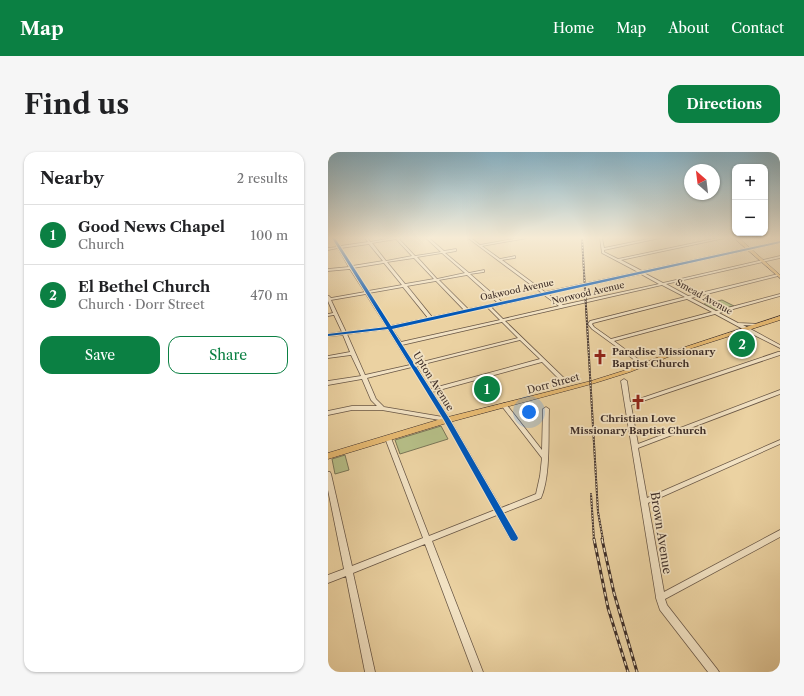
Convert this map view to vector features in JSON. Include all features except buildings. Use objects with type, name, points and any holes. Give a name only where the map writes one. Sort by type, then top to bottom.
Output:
[{"type":"main road","points":[[764,262],[779,275]]},
{"type":"main road","name":"Dorr Street","points":[[328,456],[447,420],[593,382],[681,350],[780,318]]},
{"type":"street","name":"Upton Avenue","points":[[347,262],[447,420],[514,538]]},
{"type":"street","points":[[328,271],[383,262]]},
{"type":"street","points":[[385,262],[431,319]]},
{"type":"street","points":[[420,262],[467,311]]},
{"type":"street","points":[[455,262],[501,303]]},
{"type":"street","points":[[502,262],[563,307]]},
{"type":"street","name":"Smead Avenue","points":[[622,262],[780,348]]},
{"type":"street","name":"Oakwood Avenue","points":[[328,335],[389,328],[684,262]]},
{"type":"street","name":"Norwood Avenue","points":[[400,344],[756,262]]},
{"type":"street","points":[[382,408],[374,400],[328,299],[368,294],[483,271]]},
{"type":"street","points":[[636,360],[610,342],[592,327],[591,323],[594,320],[779,275]]},
{"type":"street","points":[[610,342],[780,295]]},
{"type":"street","points":[[488,306],[562,379]]},
{"type":"street","points":[[328,315],[336,314]]},
{"type":"street","points":[[733,322],[747,325],[761,325]]},
{"type":"street","name":"Smead Avenue","points":[[746,330],[754,336],[780,348]]},
{"type":"street","points":[[734,333],[754,336]]},
{"type":"street","points":[[328,383],[364,377],[521,338]]},
{"type":"street","points":[[328,357],[353,353]]},
{"type":"street","points":[[628,404],[780,353]]},
{"type":"street","points":[[429,391],[543,360]]},
{"type":"street","name":"Brown Avenue","points":[[624,381],[660,598],[664,607],[714,672]]},
{"type":"street","points":[[635,447],[780,392]]},
{"type":"street","points":[[504,405],[544,458]]},
{"type":"street","points":[[328,413],[352,408],[382,408],[447,420]]},
{"type":"street","points":[[328,579],[539,496],[541,490],[544,458],[546,409]]},
{"type":"street","points":[[388,438],[478,672]]},
{"type":"street","points":[[644,502],[780,442]]},
{"type":"street","points":[[328,474],[370,672]]},
{"type":"street","points":[[660,598],[780,533]]},
{"type":"green space","points":[[722,300],[734,306],[716,311],[704,304]]},
{"type":"green space","points":[[441,426],[448,439],[400,454],[395,440]]},
{"type":"green space","points":[[345,455],[349,470],[335,474],[332,459]]},
{"type":"railway","points":[[583,262],[598,512],[603,540]]},
{"type":"railway","points":[[591,494],[594,540]]},
{"type":"railway","points":[[594,539],[608,608],[628,672]]},
{"type":"railway","points":[[602,539],[614,593],[637,672]]},
{"type":"cycle path","points":[[348,262],[447,420],[514,538]]},
{"type":"cycle path","points":[[328,335],[384,329],[688,262]]},
{"type":"place","name":"El Bethel Church","points":[[742,344]]},
{"type":"place","name":"Paradise Missionary Baptist Church","points":[[600,357]]},
{"type":"place","name":"Good News Chapel","points":[[487,389]]},
{"type":"place","name":"Christian Love Missionary Baptist Church","points":[[638,402]]}]
